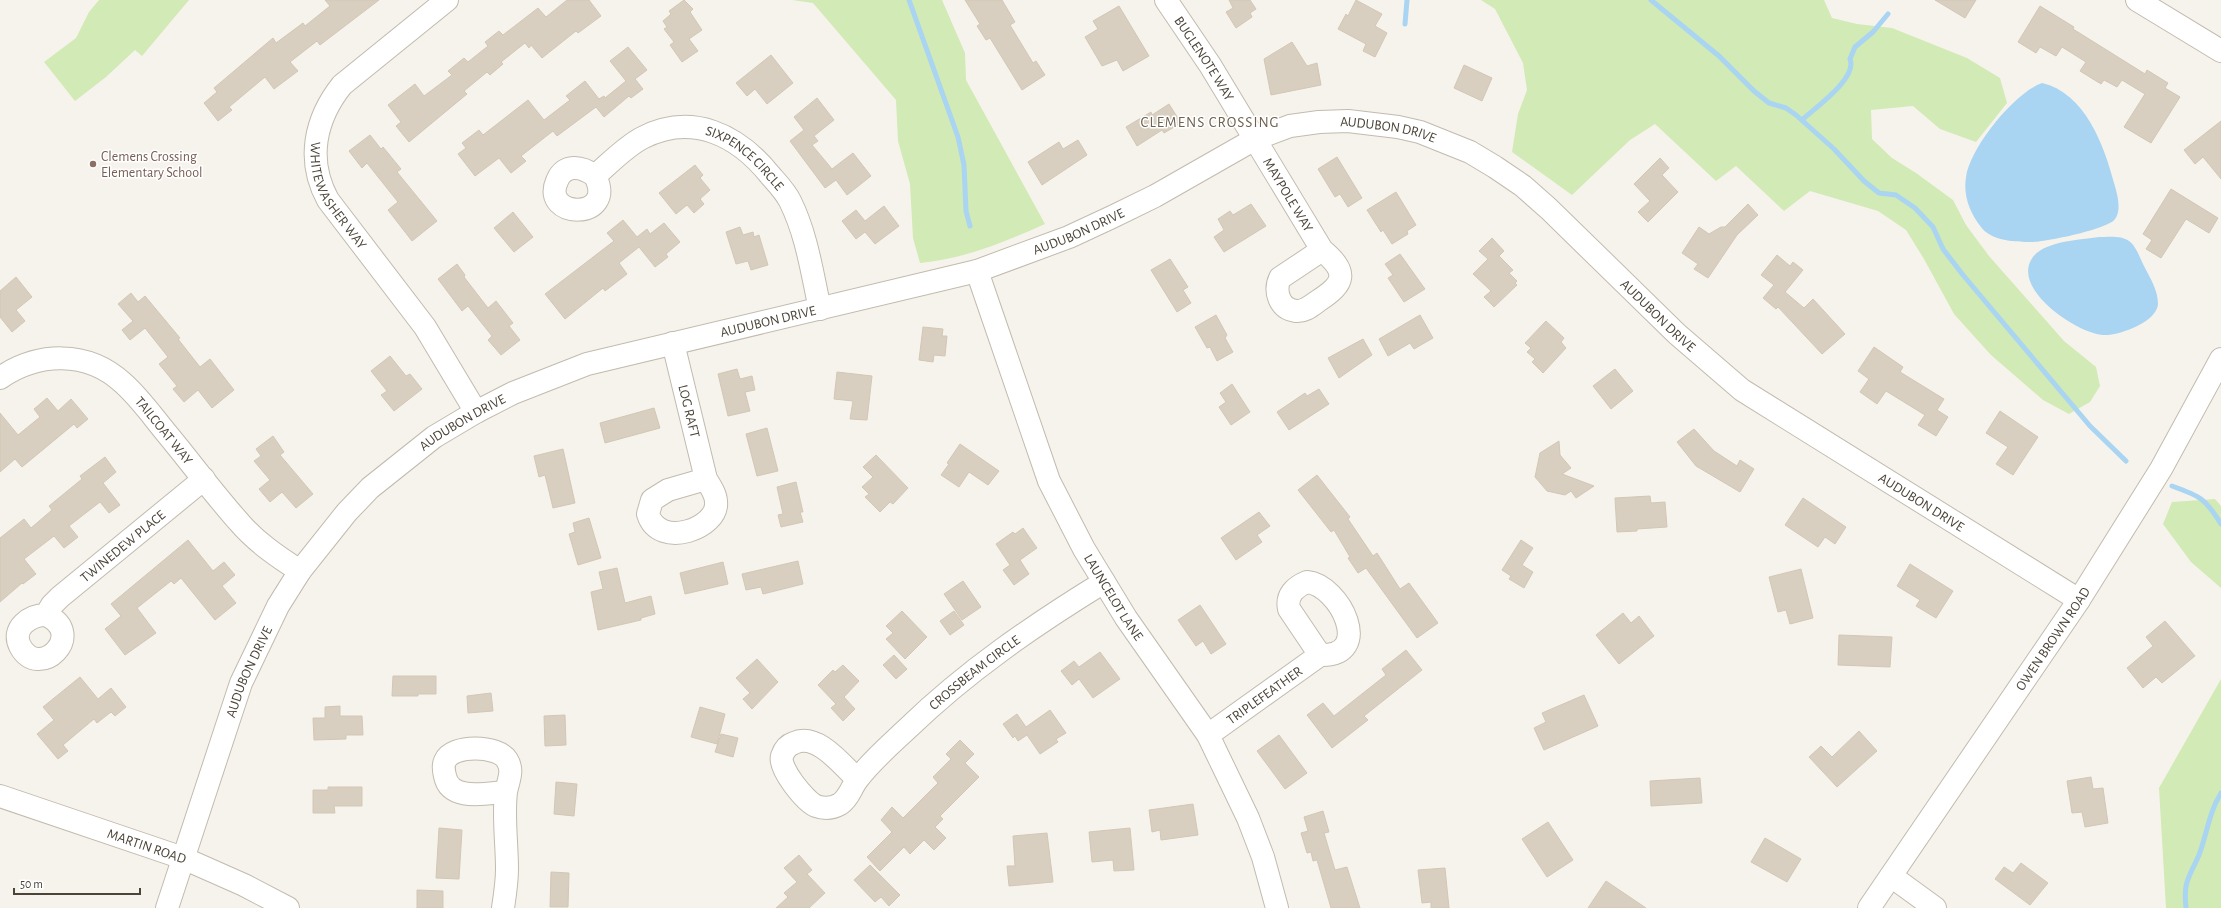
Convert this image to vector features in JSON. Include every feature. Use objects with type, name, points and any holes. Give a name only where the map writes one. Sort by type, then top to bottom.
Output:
[{"type":"street","name":"WHITEWASHER WAY","points":[[447,0],[342,85],[330,99],[314,142],[315,159],[320,186],[328,200],[425,327],[476,412]]},
{"type":"street","name":"BUGLENOTE WAY","points":[[1166,0],[1210,65],[1255,139]]},
{"type":"street","points":[[2137,0],[2221,51]]},
{"type":"street","name":"AUDUBON DRIVE","points":[[167,908],[241,683],[274,612],[300,571],[325,538],[370,488],[434,437],[476,412],[513,393],[587,364],[977,271],[1069,237],[1155,196],[1255,139],[1290,126],[1319,122],[1348,121],[1398,127],[1420,132],[1476,156],[1523,186],[1677,334],[1742,390],[2079,600]]},
{"type":"street","name":"SIXPENCE CIRCLE","points":[[595,176],[643,138],[660,132],[682,128],[700,128],[717,132],[739,144],[757,159],[790,200],[805,237],[820,309]]},
{"type":"street","name":"MAYPOLE WAY","points":[[1255,139],[1322,250]]},
{"type":"street","name":"LAUNCELOT LANE","points":[[977,271],[1049,481],[1084,549],[1104,582],[1148,652],[1208,735],[1248,818],[1263,857],[1277,908]]},
{"type":"street","name":"LOG RAFT","points":[[673,343],[706,479]]},
{"type":"street","name":"TAILCOAT WAY","points":[[0,378],[14,369],[49,358],[80,360],[108,372],[136,396],[240,523],[270,552],[300,571]]},
{"type":"street","name":"OWEN BROWN ROAD","points":[[1869,908],[2079,600],[2160,469],[2221,359]]},
{"type":"street","name":"TWINEDEW PLACE","points":[[46,615],[52,605],[60,597],[204,479]]},
{"type":"street","name":"CROSSBEAM CIRCLE","points":[[858,779],[950,689],[1033,626],[1104,582]]},
{"type":"street","name":"TRIPLEFEATHER","points":[[1208,735],[1320,654]]},
{"type":"street","points":[[503,908],[507,870],[506,792]]},
{"type":"street","name":"MARTIN ROAD","points":[[0,796],[183,858],[244,885],[288,908]]},
{"type":"street","points":[[1891,876],[1935,908]]},
{"type":"green space","points":[[99,0],[189,0],[142,56],[135,50],[106,77],[75,101],[44,62],[76,38],[89,12]]},
{"type":"green space","points":[[792,0],[942,0],[965,53],[966,80],[1045,224],[1015,237],[968,254],[920,263],[913,238],[910,184],[898,141],[896,100],[813,3]]},
{"type":"green space","points":[[1481,0],[1824,0],[1832,18],[1857,24],[1892,28],[1967,58],[2000,78],[2007,103],[1976,142],[1940,129],[1913,106],[1871,110],[1872,139],[1892,158],[1916,173],[1953,200],[1966,225],[1989,256],[2064,341],[2096,367],[2100,386],[2090,402],[2069,414],[2043,400],[1991,355],[1954,314],[1924,259],[1906,230],[1878,211],[1810,191],[1784,211],[1736,166],[1716,181],[1655,124],[1630,140],[1572,195],[1512,152],[1518,114],[1527,90],[1523,63],[1495,9]]},
{"type":"green space","points":[[2215,499],[2221,506],[2221,588],[2191,562],[2163,524],[2172,502]]},
{"type":"green space","points":[[2221,679],[2221,908],[2166,908],[2159,788]]},
{"type":"water","points":[[2042,83],[2057,89],[2070,98],[2081,109],[2090,122],[2105,153],[2110,168],[2119,206],[2118,211],[2115,219],[2110,223],[2090,231],[2050,240],[2032,242],[2004,240],[1985,232],[1974,216],[1968,204],[1965,184],[1966,177],[1969,165],[1976,151],[1984,137],[1995,123],[2019,98]]},
{"type":"water","points":[[2099,237],[2126,239],[2134,246],[2153,284],[2158,299],[2156,311],[2151,317],[2136,327],[2110,335],[2092,332],[2078,327],[2064,319],[2039,297],[2031,285],[2028,272],[2031,260],[2043,249],[2062,242]]},
{"type":"building","points":[[325,0],[379,0],[320,45],[317,41],[290,62],[298,71],[274,89],[265,77],[229,107],[232,110],[218,121],[204,103],[217,92],[214,88],[273,38],[276,43],[303,23],[305,26],[330,6]]},
{"type":"building","points":[[567,0],[589,0],[601,16],[578,33],[576,31],[542,58],[531,45],[529,48],[525,43],[501,62],[503,64],[490,75],[487,72],[464,91],[467,94],[409,142],[396,126],[401,122],[388,105],[415,84],[424,96],[452,75],[448,71],[464,58],[468,62],[488,46],[485,42],[499,31],[503,35],[538,8],[546,17]]},
{"type":"building","points":[[684,0],[693,9],[690,12],[702,30],[689,39],[698,51],[682,62],[670,45],[674,42],[664,29],[667,27],[663,21],[671,14],[669,11]]},
{"type":"building","points":[[965,0],[1002,0],[1015,22],[1010,25],[1033,63],[1036,61],[1045,75],[1022,90],[990,38],[986,40],[977,26],[980,24]]},
{"type":"building","points":[[1229,0],[1250,0],[1256,9],[1250,13],[1252,17],[1236,28],[1226,12],[1233,8]]},
{"type":"building","points":[[1356,0],[1382,14],[1375,26],[1387,33],[1375,57],[1363,51],[1366,44],[1338,29],[1346,14],[1348,16]]},
{"type":"building","points":[[1935,0],[1976,0],[1965,18]]},
{"type":"building","points":[[1119,6],[1149,56],[1123,71],[1117,60],[1102,66],[1085,37],[1098,29],[1093,21]]},
{"type":"building","points":[[2040,6],[2074,27],[2073,29],[2145,74],[2147,70],[2168,83],[2165,88],[2180,97],[2151,143],[2124,127],[2145,94],[2122,80],[2117,87],[2104,80],[2101,84],[2080,71],[2086,62],[2062,47],[2056,56],[2040,47],[2036,53],[2018,42]]},
{"type":"building","points":[[1292,42],[1307,66],[1317,63],[1321,85],[1271,95],[1264,59]]},
{"type":"building","points":[[628,47],[647,70],[635,79],[643,89],[631,98],[629,96],[604,117],[596,107],[557,136],[553,131],[521,156],[526,161],[511,173],[499,158],[475,176],[458,154],[466,148],[462,143],[479,130],[483,135],[528,100],[544,120],[570,100],[566,96],[585,81],[599,99],[604,96],[605,98],[626,81],[610,61]]},
{"type":"building","points":[[771,55],[793,83],[767,104],[755,89],[747,96],[736,83]]},
{"type":"building","points":[[1464,65],[1492,78],[1482,101],[1454,88]]},
{"type":"building","points":[[817,98],[834,120],[814,136],[818,141],[812,145],[832,169],[853,153],[871,176],[847,195],[836,180],[825,188],[790,141],[804,130],[794,117]]},
{"type":"building","points":[[1169,104],[1181,123],[1164,133],[1162,130],[1137,146],[1126,127],[1151,112],[1152,115]]},
{"type":"building","points":[[2221,121],[2221,179],[2203,157],[2195,164],[2184,150]]},
{"type":"building","points":[[370,135],[381,149],[383,147],[401,169],[397,172],[437,221],[412,241],[388,210],[398,202],[367,163],[362,168],[349,151]]},
{"type":"building","points":[[1078,140],[1087,155],[1042,185],[1028,162],[1059,142],[1063,149]]},
{"type":"building","points":[[1337,157],[1362,198],[1348,207],[1340,194],[1335,197],[1318,169]]},
{"type":"building","points":[[1660,158],[1669,168],[1662,175],[1678,192],[1648,222],[1638,212],[1650,201],[1634,184]]},
{"type":"building","points":[[695,165],[703,175],[700,178],[710,190],[700,199],[704,204],[694,213],[687,205],[676,214],[659,193]]},
{"type":"building","points":[[2171,189],[2218,218],[2209,233],[2186,219],[2161,258],[2146,249],[2152,240],[2143,234]]},
{"type":"building","points":[[1396,192],[1416,225],[1407,231],[1408,234],[1392,244],[1383,230],[1381,232],[1367,210]]},
{"type":"building","points":[[1251,204],[1266,226],[1224,252],[1214,237],[1224,230],[1218,219],[1230,211],[1233,215]]},
{"type":"building","points":[[1748,204],[1758,215],[1737,235],[1708,278],[1694,269],[1698,264],[1682,253],[1699,227],[1709,234],[1721,227],[1725,227]]},
{"type":"building","points":[[884,206],[899,226],[875,244],[865,232],[856,239],[842,221],[856,210],[865,221]]},
{"type":"building","points":[[513,212],[533,237],[514,252],[494,228]]},
{"type":"building","points":[[623,220],[637,237],[647,229],[650,234],[664,223],[680,242],[666,254],[668,257],[655,267],[639,247],[619,263],[627,274],[605,291],[603,288],[565,319],[545,294],[614,241],[607,233]]},
{"type":"building","points":[[740,227],[743,235],[753,232],[754,237],[759,235],[768,265],[751,270],[748,261],[736,264],[726,232]]},
{"type":"building","points":[[1492,238],[1504,251],[1499,256],[1513,270],[1509,273],[1517,281],[1515,283],[1517,285],[1494,307],[1484,297],[1491,291],[1473,274],[1488,259],[1479,251]]},
{"type":"building","points":[[1400,254],[1425,289],[1404,302],[1388,278],[1393,275],[1385,264]]},
{"type":"building","points":[[1777,255],[1790,266],[1793,262],[1803,270],[1785,292],[1804,308],[1813,299],[1845,334],[1822,354],[1778,307],[1776,309],[1763,298],[1774,285],[1761,275]]},
{"type":"building","points":[[1170,259],[1188,287],[1183,290],[1191,303],[1177,312],[1151,270]]},
{"type":"building","points":[[457,264],[465,275],[464,277],[488,308],[496,301],[513,323],[509,326],[520,340],[501,355],[488,340],[492,336],[468,306],[462,311],[438,279]]},
{"type":"building","points":[[16,277],[32,297],[16,310],[25,321],[12,332],[0,317],[0,291]]},
{"type":"building","points":[[131,293],[138,302],[145,296],[180,338],[178,339],[200,367],[210,359],[234,390],[212,408],[198,390],[184,402],[173,389],[177,386],[159,364],[168,357],[145,328],[130,340],[122,330],[133,321],[118,304]]},
{"type":"building","points":[[1216,315],[1227,335],[1225,338],[1233,352],[1217,361],[1210,347],[1207,348],[1195,327]]},
{"type":"building","points":[[1420,315],[1433,338],[1414,349],[1410,343],[1388,356],[1379,339]]},
{"type":"building","points":[[1546,321],[1564,338],[1561,342],[1566,348],[1543,373],[1532,362],[1535,359],[1527,352],[1531,348],[1525,343]]},
{"type":"building","points":[[923,327],[943,329],[942,336],[947,336],[945,356],[934,355],[933,362],[919,360]]},
{"type":"building","points":[[1363,339],[1372,355],[1339,378],[1328,358]]},
{"type":"building","points":[[1874,347],[1903,367],[1900,372],[1944,399],[1937,410],[1948,417],[1936,436],[1918,425],[1925,415],[1886,391],[1877,404],[1860,392],[1869,379],[1858,371]]},
{"type":"building","points":[[390,356],[406,376],[410,374],[422,389],[394,411],[381,395],[387,391],[371,371]]},
{"type":"building","points":[[737,369],[740,379],[752,376],[755,390],[745,392],[750,411],[728,416],[718,374]]},
{"type":"building","points":[[1615,369],[1633,391],[1611,409],[1593,386]]},
{"type":"building","points":[[837,372],[872,376],[867,420],[850,419],[853,401],[834,399]]},
{"type":"building","points":[[1232,384],[1250,412],[1231,425],[1219,407],[1226,402],[1220,393]]},
{"type":"building","points":[[1319,389],[1329,404],[1289,430],[1277,412],[1305,393],[1307,396]]},
{"type":"building","points":[[47,398],[58,411],[71,399],[88,419],[77,428],[74,424],[22,467],[15,459],[0,472],[0,413],[18,435],[40,417],[34,409]]},
{"type":"building","points":[[654,408],[660,428],[605,443],[600,423]]},
{"type":"building","points":[[2000,411],[2038,437],[2013,475],[1996,464],[2008,447],[1986,433]]},
{"type":"building","points":[[767,428],[778,471],[757,476],[746,434]]},
{"type":"building","points":[[1694,429],[1714,451],[1737,466],[1740,460],[1754,469],[1740,492],[1696,466],[1677,442]]},
{"type":"building","points":[[273,436],[284,452],[280,455],[313,494],[296,508],[282,492],[270,502],[259,489],[270,480],[254,461],[261,456],[256,449]]},
{"type":"building","points":[[1559,441],[1560,455],[1571,468],[1562,474],[1594,486],[1576,498],[1571,491],[1565,495],[1547,491],[1535,477],[1540,453]]},
{"type":"building","points":[[960,444],[999,471],[988,485],[969,472],[959,487],[941,475]]},
{"type":"building","points":[[563,449],[575,503],[553,508],[545,475],[539,477],[534,456]]},
{"type":"building","points":[[876,455],[908,488],[893,504],[890,502],[880,512],[865,497],[869,494],[862,487],[873,477],[863,467]]},
{"type":"building","points":[[105,457],[116,472],[103,483],[120,505],[109,513],[100,502],[69,526],[78,537],[64,548],[54,536],[24,559],[36,574],[23,584],[22,583],[0,602],[0,538],[24,519],[31,528],[52,510],[49,506],[82,479],[80,476]]},
{"type":"building","points":[[1317,475],[1350,517],[1348,519],[1373,556],[1377,553],[1400,589],[1409,583],[1438,623],[1417,638],[1366,568],[1358,573],[1348,558],[1350,557],[1334,530],[1331,532],[1298,490]]},
{"type":"building","points":[[796,482],[803,512],[800,512],[803,522],[781,527],[778,515],[783,514],[777,487]]},
{"type":"building","points":[[1650,496],[1651,503],[1665,502],[1667,527],[1617,532],[1615,498]]},
{"type":"building","points":[[1803,498],[1846,527],[1835,544],[1825,537],[1818,547],[1785,525]]},
{"type":"building","points":[[1259,512],[1270,526],[1257,535],[1262,542],[1236,560],[1221,538]]},
{"type":"building","points":[[589,518],[601,558],[578,565],[569,534],[575,532],[573,523]]},
{"type":"building","points":[[1023,528],[1037,548],[1020,560],[1029,574],[1014,585],[1003,570],[1010,565],[996,544],[1013,532],[1015,534]]},
{"type":"building","points":[[188,540],[213,571],[224,562],[235,575],[222,586],[236,603],[215,620],[181,578],[174,584],[171,581],[137,608],[156,633],[125,655],[105,629],[121,616],[111,604]]},
{"type":"building","points":[[1521,540],[1533,548],[1522,565],[1533,572],[1524,588],[1509,579],[1511,576],[1502,570]]},
{"type":"building","points":[[798,561],[803,584],[763,594],[761,587],[746,590],[742,574]]},
{"type":"building","points":[[723,562],[728,584],[685,594],[680,573]]},
{"type":"building","points":[[1910,564],[1953,591],[1936,618],[1916,606],[1920,600],[1897,586]]},
{"type":"building","points":[[617,568],[625,603],[651,596],[655,614],[641,618],[641,620],[598,630],[591,592],[603,589],[599,572]]},
{"type":"building","points":[[1801,569],[1813,618],[1790,624],[1786,610],[1778,612],[1769,577]]},
{"type":"building","points":[[963,581],[981,607],[962,620],[944,594]]},
{"type":"building","points":[[1200,605],[1226,644],[1211,654],[1203,641],[1196,646],[1178,620]]},
{"type":"building","points":[[902,611],[927,637],[905,659],[886,639],[893,633],[886,626]]},
{"type":"building","points":[[954,611],[964,625],[950,635],[940,621]]},
{"type":"building","points":[[1623,613],[1631,623],[1639,616],[1654,636],[1619,664],[1596,635]]},
{"type":"building","points":[[2165,621],[2195,656],[2162,683],[2156,677],[2143,688],[2127,668],[2153,646],[2146,637]]},
{"type":"building","points":[[1839,635],[1892,637],[1890,667],[1838,665]]},
{"type":"building","points":[[1406,650],[1422,670],[1364,716],[1368,720],[1332,748],[1307,715],[1323,703],[1334,716],[1386,675],[1382,669]]},
{"type":"building","points":[[1100,652],[1120,679],[1093,698],[1079,679],[1072,685],[1061,671],[1074,661],[1079,667]]},
{"type":"building","points":[[894,655],[907,669],[896,679],[883,665]]},
{"type":"building","points":[[757,659],[778,682],[752,709],[743,699],[750,693],[736,678]]},
{"type":"building","points":[[843,665],[859,681],[844,697],[855,709],[843,721],[831,708],[836,704],[818,685],[833,670],[835,672]]},
{"type":"building","points":[[393,676],[436,676],[436,694],[392,696]]},
{"type":"building","points":[[80,677],[98,699],[111,688],[126,707],[115,716],[111,712],[97,723],[94,719],[63,745],[68,751],[58,759],[37,734],[54,720],[43,707]]},
{"type":"building","points":[[491,693],[493,711],[468,713],[467,696]]},
{"type":"building","points":[[1584,695],[1598,726],[1544,750],[1534,728],[1546,722],[1542,713]]},
{"type":"building","points":[[340,706],[340,716],[362,716],[363,735],[346,735],[346,739],[314,740],[313,718],[325,718],[325,707]]},
{"type":"building","points":[[700,707],[725,714],[717,744],[691,737]]},
{"type":"building","points":[[1050,710],[1066,733],[1056,739],[1058,742],[1040,754],[1027,735],[1018,741],[1015,736],[1013,738],[1003,724],[1017,714],[1026,727]]},
{"type":"building","points":[[565,715],[566,745],[545,746],[544,716]]},
{"type":"building","points":[[1859,731],[1877,751],[1837,787],[1809,757],[1821,746],[1832,757]]},
{"type":"building","points":[[721,734],[738,738],[733,757],[715,752]]},
{"type":"building","points":[[1279,735],[1307,773],[1285,789],[1257,751]]},
{"type":"building","points":[[960,740],[974,754],[965,763],[979,777],[940,816],[943,819],[935,827],[946,838],[934,850],[924,840],[910,854],[904,847],[880,871],[867,857],[892,832],[881,820],[892,807],[903,818],[938,783],[933,777],[951,759],[946,754]]},
{"type":"building","points":[[2091,777],[2093,789],[2103,788],[2108,823],[2085,827],[2082,812],[2072,813],[2067,781]]},
{"type":"building","points":[[1700,778],[1702,803],[1651,806],[1650,781]]},
{"type":"building","points":[[556,782],[577,784],[574,816],[554,814]]},
{"type":"building","points":[[328,787],[362,787],[362,806],[334,806],[335,813],[313,813],[313,790],[328,790]]},
{"type":"building","points":[[1193,804],[1198,835],[1161,840],[1160,830],[1152,832],[1149,810]]},
{"type":"building","points":[[1323,811],[1329,832],[1324,833],[1335,870],[1347,867],[1360,908],[1331,908],[1317,860],[1313,861],[1311,852],[1307,853],[1301,833],[1308,831],[1304,817]]},
{"type":"building","points":[[1548,822],[1573,860],[1547,877],[1522,839]]},
{"type":"building","points":[[439,828],[462,830],[459,879],[436,878]]},
{"type":"building","points":[[1130,828],[1134,870],[1114,871],[1113,860],[1092,862],[1089,832]]},
{"type":"building","points":[[1047,833],[1053,882],[1009,886],[1007,866],[1015,866],[1013,836]]},
{"type":"building","points":[[1765,838],[1801,859],[1787,882],[1751,862]]},
{"type":"building","points":[[799,855],[812,870],[807,874],[825,893],[809,908],[776,908],[788,897],[784,893],[797,882],[784,868]]},
{"type":"building","points":[[2021,863],[2048,883],[2030,905],[1995,879],[2004,867],[2013,873]]},
{"type":"building","points":[[870,865],[900,895],[889,906],[881,897],[875,902],[854,880]]},
{"type":"building","points":[[1445,868],[1449,908],[1431,908],[1431,902],[1422,903],[1418,870]]},
{"type":"building","points":[[551,872],[569,873],[568,907],[550,907]]},
{"type":"building","points":[[1606,881],[1646,908],[1588,908]]},
{"type":"building","points":[[417,890],[443,891],[443,908],[417,908]]},
{"type":"waterway","points":[[909,0],[958,137],[964,165],[966,211],[970,226]]},
{"type":"waterway","points":[[1405,24],[1407,0]]},
{"type":"waterway","points":[[1651,0],[1719,56],[1754,91],[1769,103],[1786,108],[1796,115],[1834,149],[1864,181],[1879,193],[1896,195],[1915,208],[1933,227],[1943,249],[1963,275],[2090,426],[2126,461]]},
{"type":"waterway","points":[[1802,120],[1842,83],[1848,75],[1851,67],[1850,59],[1855,47],[1873,32],[1888,14]]},
{"type":"waterway","points":[[2172,486],[2189,492],[2201,499],[2211,508],[2221,524]]},
{"type":"waterway","points":[[2186,908],[2186,885],[2202,847],[2211,815],[2221,793]]},
{"type":"place","name":"Clemens Crossing Elementary School","points":[[93,164]]},
{"type":"district","name":"CLEMENS CROSSING","points":[[1210,122]]}]
